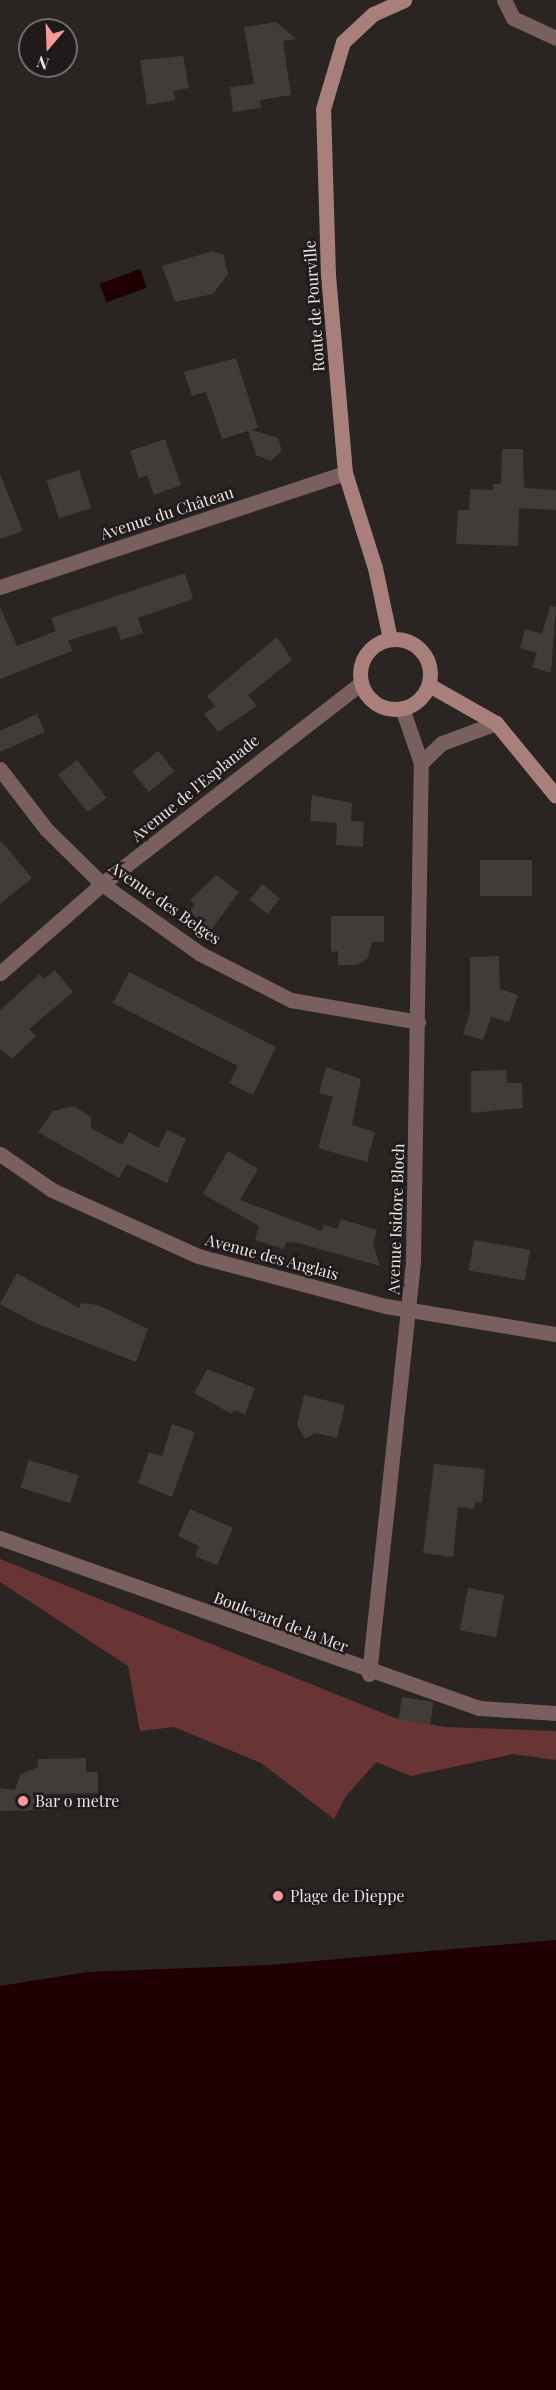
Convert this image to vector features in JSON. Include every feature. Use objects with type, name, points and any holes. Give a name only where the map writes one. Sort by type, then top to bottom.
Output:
[{"type":"main road","name":"Route de Pourville","points":[[390,639],[375,568],[345,473],[328,275],[323,110],[343,42],[373,14],[404,0]]},
{"type":"main road","points":[[429,685],[402,708],[372,700],[361,683],[369,650],[390,639],[422,651],[429,685],[496,723],[556,796]]},
{"type":"street","points":[[504,0],[513,18],[556,38]]},
{"type":"street","name":"Avenue du Château","points":[[0,587],[345,473]]},
{"type":"street","name":"Avenue de l'Esplanade","points":[[0,973],[102,884],[361,683]]},
{"type":"street","name":"Avenue Isidore Bloch","points":[[369,1674],[410,1310],[418,1022],[421,763],[402,708]]},
{"type":"street","points":[[421,763],[442,743],[496,723]]},
{"type":"street","name":"Avenue des Belges","points":[[0,769],[46,828],[102,884],[199,953],[291,1000],[418,1022]]},
{"type":"street","name":"Avenue des Anglais","points":[[0,1154],[52,1190],[198,1256],[410,1310],[556,1334]]},
{"type":"street","name":"Boulevard de la Mer","points":[[0,1538],[369,1674],[478,1708],[556,1713]]},
{"type":"shaded area","points":[[140,269],[147,288],[106,303],[100,284]]},
{"type":"shaded area","points":[[0,1559],[395,1718],[445,1727],[556,1731],[556,1760],[513,1754],[411,1776],[376,1762],[346,1796],[334,1819],[261,1763],[174,1727],[140,1731],[128,1666],[0,1582]]},
{"type":"shaded area","points":[[556,1940],[556,2390],[0,2390],[0,1986],[87,1972],[269,1965]]},
{"type":"building","points":[[276,22],[296,39],[283,41],[291,95],[260,100],[261,108],[233,112],[230,87],[254,84],[244,27]]},
{"type":"building","points":[[183,56],[189,88],[173,91],[175,100],[147,105],[140,60]]},
{"type":"building","points":[[213,251],[224,255],[228,274],[213,294],[175,302],[162,266]]},
{"type":"building","points":[[236,358],[258,427],[252,430],[278,438],[282,451],[271,461],[256,455],[248,431],[222,439],[206,392],[192,396],[184,372]]},
{"type":"building","points":[[165,439],[181,485],[154,495],[147,475],[139,478],[130,451]]},
{"type":"building","points":[[502,449],[523,449],[524,488],[556,490],[556,510],[519,508],[518,546],[456,544],[458,510],[469,510],[470,489],[493,490],[493,484],[501,484]]},
{"type":"building","points":[[79,470],[91,508],[59,519],[47,481]]},
{"type":"building","points":[[0,474],[23,531],[0,539]]},
{"type":"building","points":[[185,573],[193,599],[138,618],[143,633],[121,640],[116,626],[94,632],[68,641],[72,651],[0,679],[0,607],[17,646],[56,631],[51,618]]},
{"type":"building","points":[[550,606],[556,607],[551,673],[532,667],[537,653],[520,648],[525,629],[542,634]]},
{"type":"building","points":[[277,637],[292,660],[248,695],[257,706],[218,732],[204,714],[215,706],[207,696]]},
{"type":"building","points":[[37,714],[45,732],[0,752],[0,731]]},
{"type":"building","points":[[158,751],[174,771],[149,792],[132,772]]},
{"type":"building","points":[[77,760],[107,798],[88,813],[58,775]]},
{"type":"building","points":[[312,795],[352,803],[351,821],[364,822],[363,847],[336,845],[337,823],[310,821]]},
{"type":"building","points":[[0,840],[32,878],[0,904]]},
{"type":"building","points":[[480,860],[532,860],[532,896],[480,896]]},
{"type":"building","points":[[216,875],[239,892],[211,930],[190,912],[195,904],[190,900]]},
{"type":"building","points":[[262,884],[280,898],[268,914],[250,900]]},
{"type":"building","points":[[331,916],[384,916],[384,942],[372,942],[368,958],[358,965],[338,965],[338,951],[331,952]]},
{"type":"building","points":[[499,956],[500,989],[518,995],[509,1022],[491,1017],[483,1040],[463,1034],[470,1012],[470,957]]},
{"type":"building","points":[[55,970],[73,992],[29,1029],[36,1036],[12,1059],[0,1049],[0,1010],[40,974],[44,979]]},
{"type":"building","points":[[129,972],[276,1047],[253,1095],[229,1083],[238,1066],[113,1003]]},
{"type":"building","points":[[326,1067],[361,1079],[352,1125],[375,1132],[367,1162],[318,1148],[333,1097],[319,1093]]},
{"type":"building","points":[[506,1070],[507,1083],[522,1083],[523,1108],[471,1113],[471,1071]]},
{"type":"building","points":[[74,1106],[91,1117],[91,1128],[122,1145],[129,1132],[158,1148],[167,1130],[186,1139],[167,1183],[127,1164],[119,1178],[38,1132],[53,1111]]},
{"type":"building","points":[[228,1151],[258,1169],[240,1200],[322,1231],[324,1225],[338,1229],[341,1219],[377,1230],[373,1244],[380,1266],[298,1243],[286,1242],[284,1249],[255,1240],[259,1226],[203,1194]]},
{"type":"building","points":[[474,1240],[530,1250],[525,1280],[469,1271]]},
{"type":"building","points":[[17,1273],[79,1308],[81,1303],[98,1305],[148,1329],[136,1362],[33,1322],[0,1304]]},
{"type":"building","points":[[207,1369],[255,1388],[245,1414],[234,1410],[232,1414],[194,1393]]},
{"type":"building","points":[[304,1395],[345,1405],[337,1438],[315,1433],[305,1439],[297,1425]]},
{"type":"building","points":[[172,1424],[195,1432],[172,1497],[138,1483],[149,1452],[162,1456]]},
{"type":"building","points":[[29,1460],[79,1475],[70,1503],[21,1488]]},
{"type":"building","points":[[434,1464],[485,1469],[482,1503],[475,1502],[474,1509],[458,1507],[453,1557],[423,1553]]},
{"type":"building","points":[[190,1509],[233,1528],[217,1565],[195,1556],[199,1546],[178,1536]]},
{"type":"building","points":[[468,1588],[504,1595],[496,1637],[460,1630]]},
{"type":"building","points":[[402,1697],[434,1702],[430,1725],[398,1720]]},
{"type":"building","points":[[86,1758],[86,1772],[98,1772],[98,1793],[46,1794],[46,1810],[0,1811],[0,1788],[15,1790],[20,1775],[38,1767],[38,1759]]},
{"type":"place","name":"Bar o metre","points":[[23,1801]]},
{"type":"place","name":"Plage de Dieppe","points":[[278,1896]]}]
